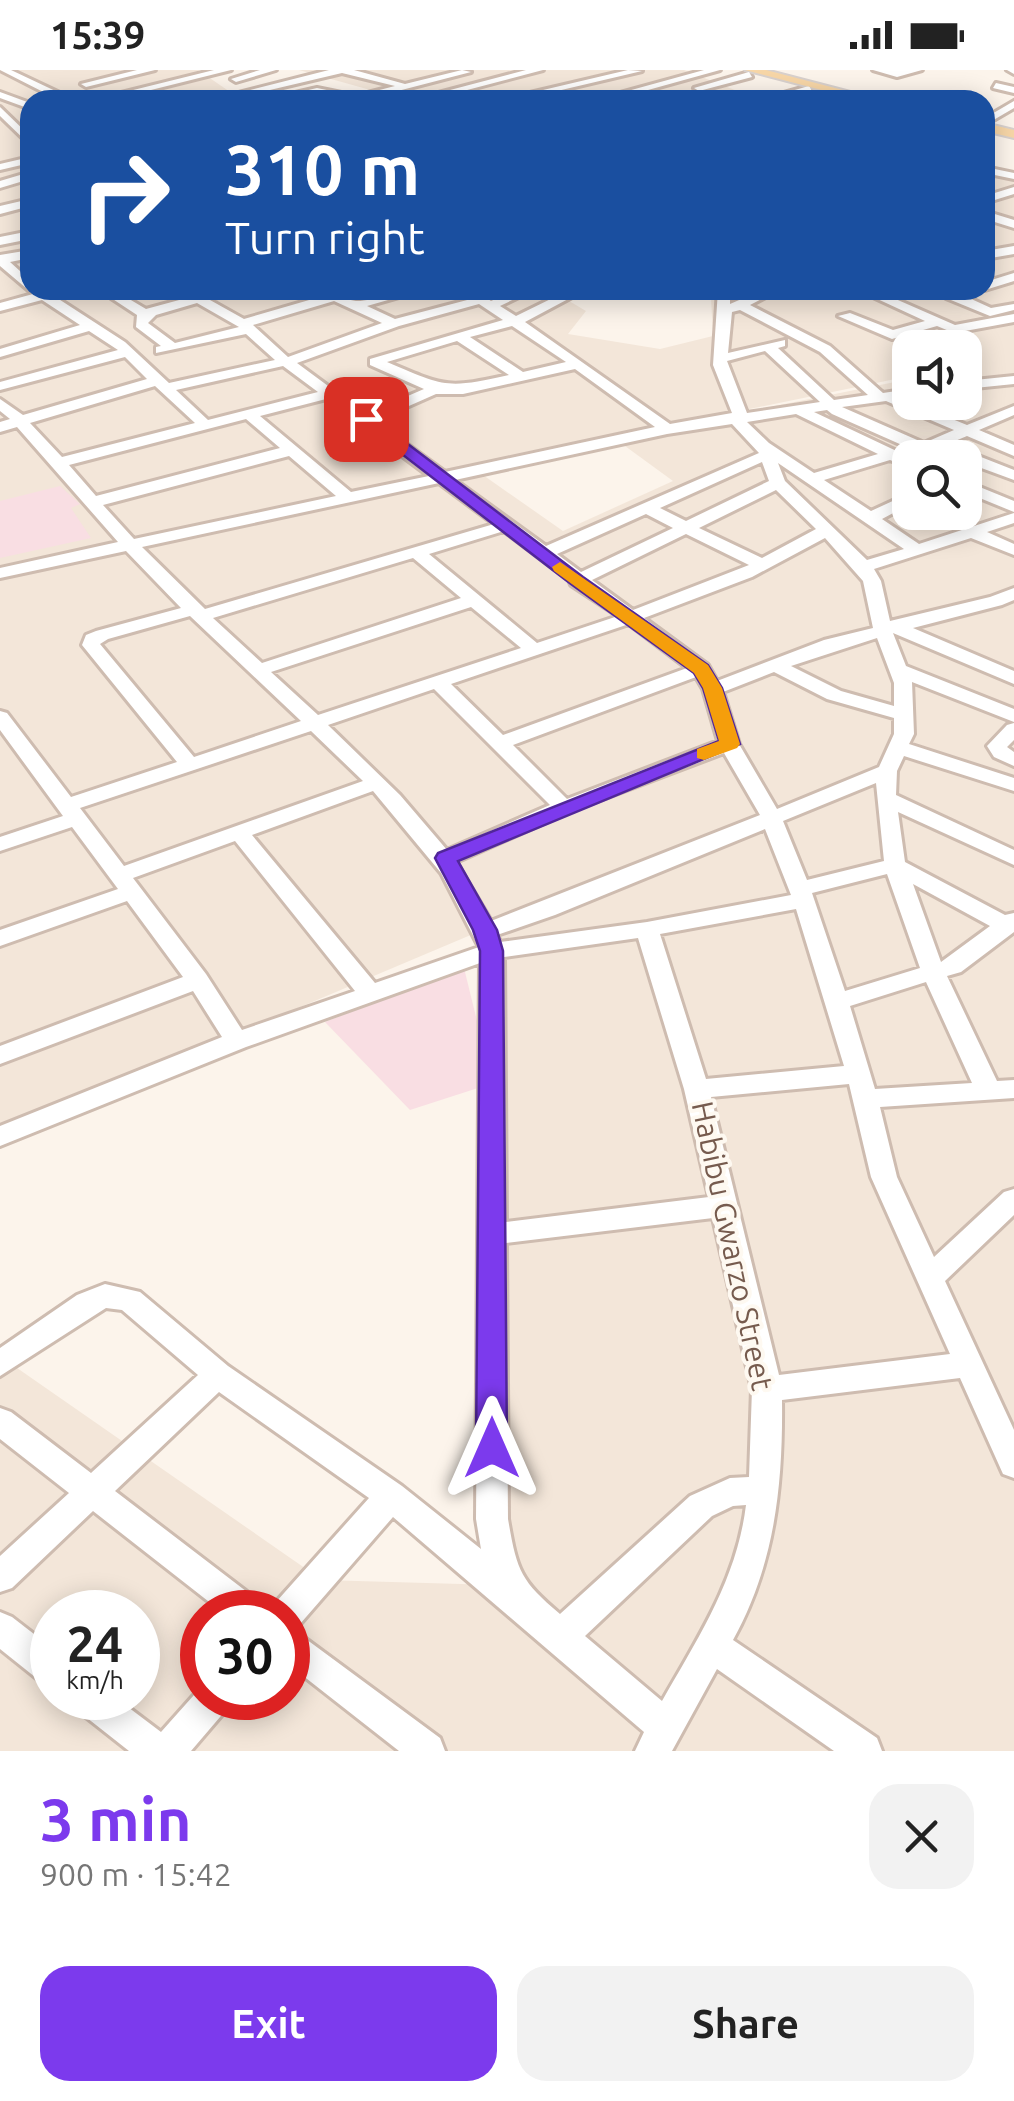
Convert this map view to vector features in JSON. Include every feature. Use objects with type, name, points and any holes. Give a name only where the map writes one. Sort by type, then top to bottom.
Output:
[{"type":"main road","points":[[730,70],[830,90]]},
{"type":"main road","points":[[750,72],[813,90]]},
{"type":"street","points":[[3,70],[44,90]]},
{"type":"street","points":[[84,87],[109,70]]},
{"type":"street","points":[[201,70],[258,90]]},
{"type":"street","points":[[84,87],[153,73],[226,70]]},
{"type":"street","points":[[197,90],[271,70]]},
{"type":"street","points":[[270,90],[342,70],[425,90]]},
{"type":"street","points":[[411,72],[457,74],[474,70],[515,90]]},
{"type":"street","points":[[507,86],[536,76],[585,70]]},
{"type":"street","points":[[638,90],[714,70]]},
{"type":"street","points":[[878,70],[897,74],[917,70]]},
{"type":"street","points":[[469,90],[471,84],[519,72],[536,76],[548,90],[636,71],[692,90],[750,72]]},
{"type":"street","points":[[129,84],[153,73]]},
{"type":"street","points":[[84,87],[129,84],[151,90],[179,73]]},
{"type":"street","points":[[179,73],[201,89]]},
{"type":"street","points":[[390,90],[440,74]]},
{"type":"street","points":[[440,74],[461,90]]},
{"type":"street","points":[[324,76],[351,90]]},
{"type":"street","points":[[609,90],[657,78]]},
{"type":"street","points":[[1014,80],[996,81],[1014,90]]},
{"type":"street","points":[[0,94],[34,86]]},
{"type":"street","points":[[805,90],[809,89]]},
{"type":"street","points":[[2,115],[20,134]]},
{"type":"street","points":[[0,260],[20,277]]},
{"type":"street","points":[[50,300],[130,354],[205,425]]},
{"type":"street","points":[[121,300],[146,315]]},
{"type":"street","points":[[172,347],[142,324],[146,315],[191,300]]},
{"type":"street","points":[[212,300],[286,362],[707,679],[730,744],[771,817],[802,894],[862,1086],[884,1177],[1014,1464]]},
{"type":"street","points":[[2,385],[246,327],[312,300]]},
{"type":"street","points":[[338,300],[394,323]]},
{"type":"street","points":[[350,306],[375,300]]},
{"type":"street","points":[[481,300],[667,429]]},
{"type":"street","points":[[0,427],[162,384],[286,362],[394,323],[496,300]]},
{"type":"street","points":[[563,300],[514,322],[376,362],[437,389],[458,391],[577,364]]},
{"type":"street","points":[[726,300],[732,308],[808,335],[832,336]]},
{"type":"street","points":[[732,308],[750,300]]},
{"type":"street","points":[[880,300],[842,322],[865,324],[892,335],[937,322]]},
{"type":"street","points":[[888,300],[962,329],[1014,318]]},
{"type":"street","points":[[865,324],[933,300]]},
{"type":"street","points":[[962,300],[990,312],[1014,306]]},
{"type":"street","points":[[732,308],[720,359],[738,417],[765,451],[780,486],[864,567],[888,627],[902,671],[905,714],[900,748],[887,771],[885,798],[895,865],[934,974],[1002,1090]]},
{"type":"street","points":[[0,352],[90,326]]},
{"type":"street","points":[[720,359],[808,335]]},
{"type":"street","points":[[808,335],[884,397],[1014,450]]},
{"type":"street","points":[[459,336],[521,377]]},
{"type":"street","points":[[767,346],[841,413],[912,440]]},
{"type":"street","points":[[982,383],[1014,380]]},
{"type":"street","points":[[997,381],[1014,390]]},
{"type":"street","points":[[366,419],[437,389]]},
{"type":"street","points":[[61,462],[332,394]]},
{"type":"street","points":[[0,573],[667,429],[892,396]]},
{"type":"street","points":[[0,404],[61,462],[129,544],[376,783],[446,858],[488,941],[492,1519],[498,1556],[514,1596]]},
{"type":"street","points":[[796,409],[892,455]]},
{"type":"street","points":[[250,414],[347,497]]},
{"type":"street","points":[[941,440],[1010,414]]},
{"type":"street","points":[[94,502],[292,450]]},
{"type":"street","points":[[765,451],[814,478],[914,548]]},
{"type":"street","points":[[543,554],[765,451]]},
{"type":"street","points":[[577,580],[687,524],[780,486],[892,461]]},
{"type":"street","points":[[982,465],[1014,476]]},
{"type":"street","points":[[982,494],[1014,508]]},
{"type":"street","points":[[644,507],[687,524],[764,565]]},
{"type":"street","points":[[870,518],[892,507]]},
{"type":"street","points":[[864,567],[1014,518]]},
{"type":"street","points":[[190,765],[91,645],[92,639],[505,526]]},
{"type":"street","points":[[969,531],[1014,550]]},
{"type":"street","points":[[0,844],[190,765],[629,618],[764,565],[824,532]]},
{"type":"street","points":[[416,552],[534,650]]},
{"type":"street","points":[[260,670],[474,600]]},
{"type":"street","points":[[502,743],[707,679],[777,666],[888,627],[1008,601]]},
{"type":"street","points":[[888,627],[1014,678]]},
{"type":"street","points":[[777,666],[834,695],[905,714]]},
{"type":"street","points":[[902,671],[1014,716]]},
{"type":"street","points":[[438,682],[564,807]]},
{"type":"street","points":[[0,717],[198,980],[238,1041]]},
{"type":"street","points":[[1014,729],[997,746],[1000,753],[1014,760]]},
{"type":"street","points":[[446,858],[564,807],[730,744]]},
{"type":"street","points":[[900,748],[1014,785]]},
{"type":"street","points":[[0,1136],[238,1041],[371,994],[546,910],[887,771]]},
{"type":"street","points":[[0,938],[239,834],[376,783]]},
{"type":"street","points":[[885,798],[1014,858]]},
{"type":"street","points":[[239,834],[371,994]]},
{"type":"street","points":[[488,941],[647,929],[802,894],[895,865],[1011,923],[953,966],[836,1002]]},
{"type":"street","name":"Habibu Gwarzo Street","points":[[647,929],[698,1089],[767,1389],[767,1459],[758,1536],[736,1603],[660,1740]]},
{"type":"street","points":[[0,1054],[198,980]]},
{"type":"street","points":[[698,1089],[862,1086],[1002,1090]]},
{"type":"street","points":[[930,1278],[1014,1199]]},
{"type":"street","points":[[492,1234],[724,1206]]},
{"type":"street","points":[[0,1364],[87,1303],[117,1296],[130,1300],[218,1375],[392,1496],[514,1596],[561,1636],[660,1740]]},
{"type":"street","points":[[767,1389],[971,1364]]},
{"type":"street","points":[[0,1576],[218,1375]]},
{"type":"street","points":[[0,1421],[218,1590]]},
{"type":"street","points":[[561,1636],[701,1506],[730,1492],[763,1490]]},
{"type":"street","points":[[308,1590],[392,1496]]},
{"type":"street","points":[[0,1628],[30,1652]]},
{"type":"street","points":[[713,1646],[864,1751]]},
{"type":"street","points":[[310,1660],[427,1751]]},
{"type":"street","points":[[116,1720],[156,1751]]},
{"type":"street","points":[[168,1751],[195,1720]]},
{"type":"shaded area","points":[[0,70],[198,70],[227,90],[20,90],[20,300],[567,300],[586,311],[568,334],[660,349],[713,336],[711,300],[995,300],[995,171],[1014,175],[1014,379],[982,377],[982,330],[892,330],[892,380],[435,474],[0,570]]},
{"type":"shaded area","points":[[299,70],[684,70],[735,90],[370,90]]},
{"type":"shaded area","points":[[982,379],[1014,382],[1014,1751],[0,1751],[0,1365],[7,1361],[322,1580],[496,1585],[492,926],[0,1134],[0,573],[473,468],[563,531],[673,481],[614,438],[892,383],[892,420],[982,420]]},
{"type":"shaded area","points":[[60,486],[80,504],[71,508],[91,538],[0,558],[0,501]]},
{"type":"shaded area","points":[[464,968],[479,1029],[478,1088],[410,1110],[325,1022]]},
{"type":"slow traffic","points":[[560,567],[701,669],[713,688],[730,744],[704,753]]},
{"type":"route","points":[[366,419],[472,502],[701,669],[713,688],[730,744],[564,807],[446,858],[485,930],[492,951],[492,1448]]}]
